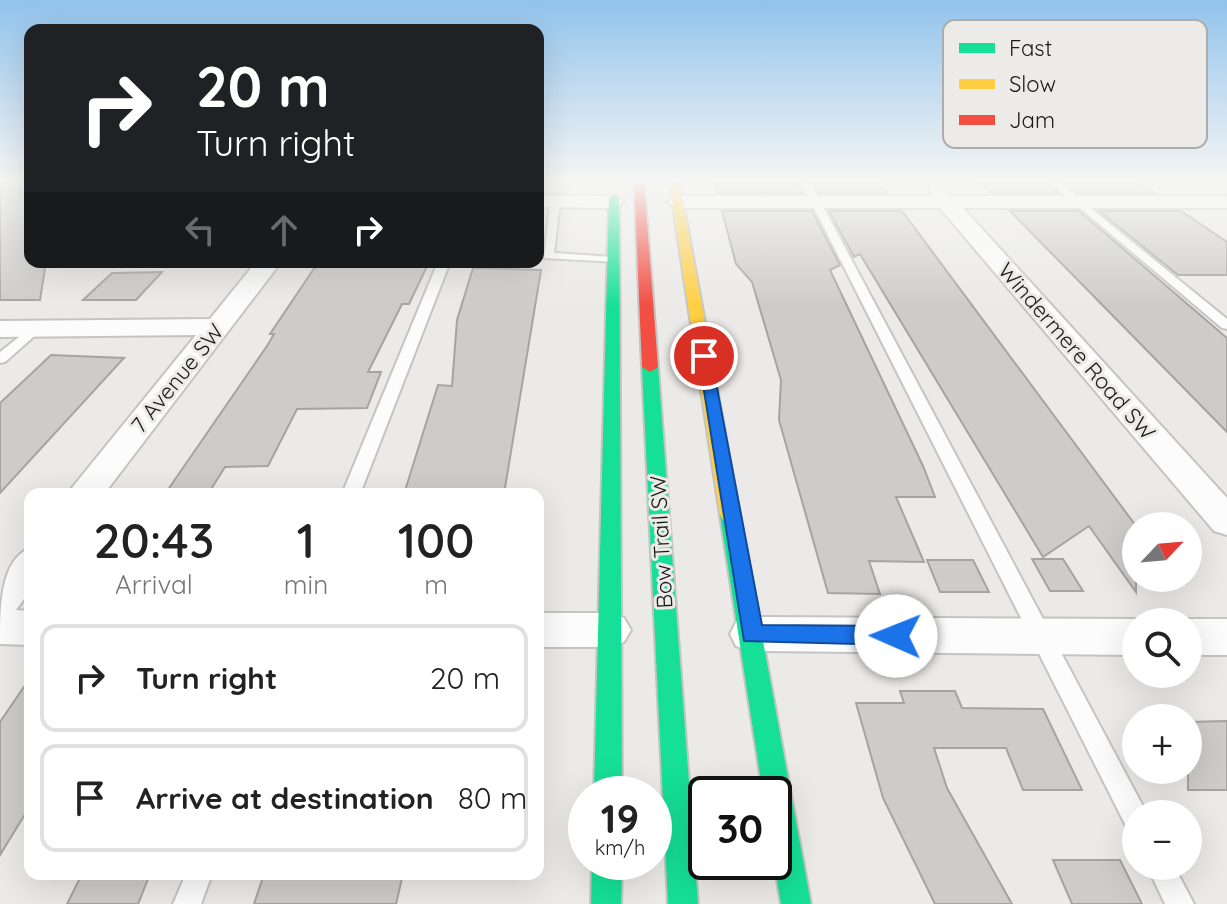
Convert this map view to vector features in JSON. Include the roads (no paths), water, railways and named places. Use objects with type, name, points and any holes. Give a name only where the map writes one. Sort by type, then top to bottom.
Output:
[{"type":"main road","points":[[608,776],[614,222]]},
{"type":"main road","name":"Bow Trail SW","points":[[642,222],[683,904]]},
{"type":"main road","points":[[681,222],[796,904]]},
{"type":"main road","points":[[606,904],[607,880]]},
{"type":"street","name":"Windermere Road SW","points":[[964,222],[1227,522]]},
{"type":"street","name":"7 Avenue SW","points":[[90,488],[264,268]]},
{"type":"street","points":[[0,329],[218,327]]},
{"type":"street","points":[[0,600],[24,570]]},
{"type":"street","points":[[0,627],[24,628]]},
{"type":"street","points":[[544,630],[609,630]]},
{"type":"street","points":[[752,634],[1122,637]]},
{"type":"street","points":[[1202,637],[1227,637]]},
{"type":"lane","points":[[547,222],[548,256],[613,260]]},
{"type":"lane","points":[[826,222],[1126,800]]},
{"type":"lane","points":[[1102,222],[1227,325]]},
{"type":"lane","points":[[353,488],[442,268]]},
{"type":"lane","points":[[0,359],[34,329]]},
{"type":"lane","points":[[187,904],[197,880]]},
{"type":"lane","points":[[1167,880],[1180,904]]}]
